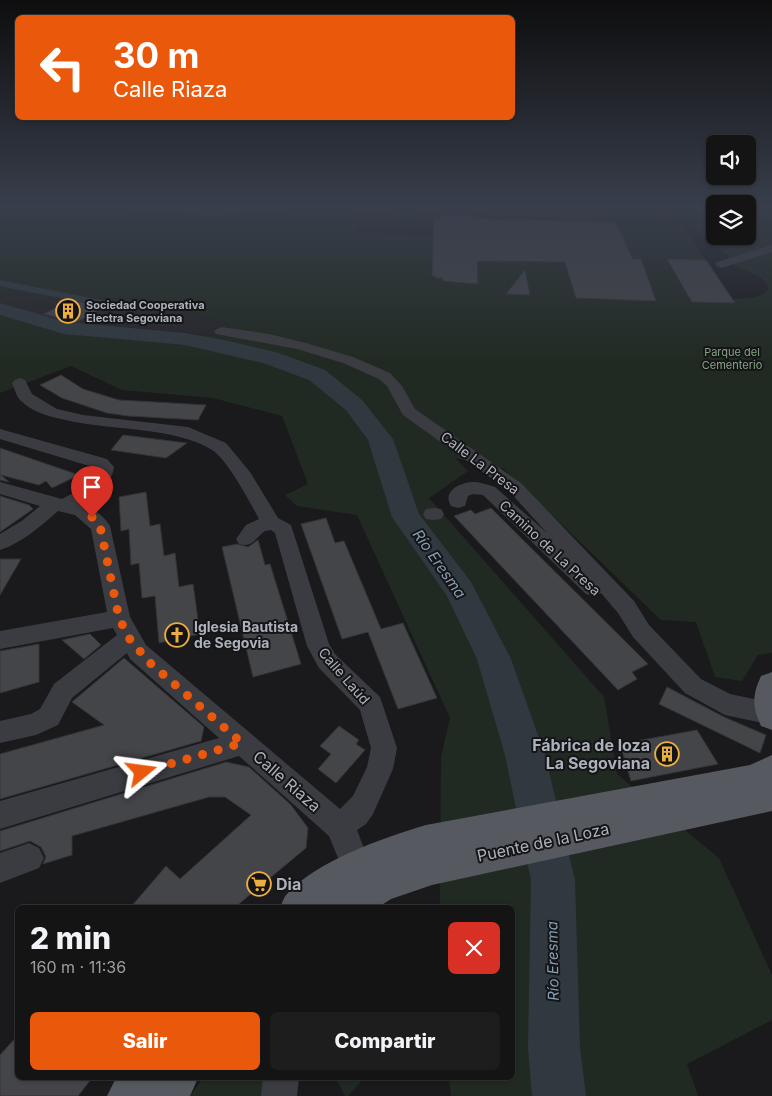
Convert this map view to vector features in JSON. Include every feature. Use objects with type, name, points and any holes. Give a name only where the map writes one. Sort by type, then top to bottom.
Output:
[{"type":"main road","points":[[649,809],[753,780],[772,771]]},
{"type":"main road","points":[[649,809],[772,795]]},
{"type":"main road","name":"Puente de la Loza","points":[[429,855],[649,809]]},
{"type":"main road","points":[[301,905],[323,886],[356,867],[398,851],[429,855]]},
{"type":"main road","points":[[346,905],[381,884],[394,879],[429,855]]},
{"type":"main road","points":[[356,867],[394,879]]},
{"type":"main road","points":[[130,1096],[142,1080]]},
{"type":"main road","points":[[163,1096],[175,1080]]},
{"type":"street","points":[[721,264],[736,259]]},
{"type":"street","name":"Calle La Presa","points":[[221,331],[269,337],[318,349],[358,363],[388,378],[393,383],[409,412],[515,487],[626,607],[642,631],[688,681],[704,694],[733,707],[772,705]]},
{"type":"street","name":"Calle Laúd","points":[[20,383],[25,396],[35,404],[52,412],[92,422],[188,432],[220,446],[244,476],[270,523],[279,525],[284,530],[321,653],[371,705],[384,748],[380,769],[363,806],[356,814],[339,826]]},
{"type":"street","points":[[0,434],[101,463],[105,467],[104,477],[99,483],[0,543]]},
{"type":"street","name":"Calle Riaza","points":[[0,488],[82,511],[100,526],[124,628],[149,662],[339,826],[347,840],[356,867]]},
{"type":"street","name":"Camino de La Presa","points":[[458,502],[459,493],[467,489],[475,488],[489,491],[556,555],[642,631]]},
{"type":"street","points":[[246,539],[255,527],[270,523]]},
{"type":"street","points":[[0,640],[124,628]]},
{"type":"street","points":[[0,732],[36,724],[49,717],[63,691],[124,628]]},
{"type":"street","points":[[0,815],[242,743]]},
{"type":"street","points":[[0,868],[29,858]]},
{"type":"street","points":[[279,1096],[281,1080]]},
{"type":"shaded area","points":[[15,289],[94,299],[135,298],[165,305],[229,325],[214,336],[77,326],[37,318],[0,306],[0,294]]},
{"type":"green space","name":"Parque del Cementerio","points":[[0,259],[705,259],[734,302],[734,299],[752,298],[768,290],[767,283],[757,275],[736,267],[730,259],[772,259],[772,653],[758,655],[742,681],[715,677],[696,622],[661,620],[504,469],[455,458],[468,471],[429,498],[604,697],[617,774],[719,858],[772,975],[772,1020],[687,1064],[698,1096],[451,1096],[449,1080],[515,1080],[515,905],[440,905],[441,757],[450,718],[357,515],[297,506],[285,495],[308,484],[282,416],[213,398],[122,390],[71,366],[0,393],[0,306],[37,318],[77,326],[214,336],[229,325],[165,305],[135,298],[94,299],[15,289],[0,294]]},
{"type":"green space","points":[[202,1080],[267,1080],[266,1096],[190,1096]]},
{"type":"green space","points":[[337,1080],[362,1080],[348,1096],[345,1096]]},
{"type":"building","points":[[433,259],[641,259],[656,301],[576,298],[565,262],[477,261],[478,284],[443,281],[443,278],[432,276]]},
{"type":"building","points":[[667,259],[706,260],[735,303],[692,302]]},
{"type":"building","points":[[525,270],[530,295],[506,294]]},
{"type":"building","name":"Sociedad Cooperativa Electra Segoviana","points":[[71,300],[103,308],[75,323],[44,314]]},
{"type":"building","points":[[61,375],[83,389],[119,400],[206,405],[198,420],[107,413],[62,398],[40,385]]},
{"type":"building","points":[[123,435],[187,443],[166,458],[111,450]]},
{"type":"building","points":[[0,448],[79,475],[52,488],[46,481],[39,485],[1,475],[9,482],[0,480]]},
{"type":"building","points":[[146,492],[150,526],[160,524],[164,556],[175,553],[179,587],[193,584],[200,634],[159,643],[155,596],[142,598],[139,563],[131,565],[129,529],[121,531],[119,497]]},
{"type":"building","points":[[0,496],[29,505],[33,509],[0,532]]},
{"type":"building","points":[[491,508],[648,664],[632,672],[637,679],[618,690],[454,516],[471,510],[475,514]]},
{"type":"building","points":[[326,518],[335,543],[344,541],[381,629],[403,623],[437,698],[398,709],[368,632],[342,639],[301,524]]},
{"type":"building","points":[[258,540],[265,565],[270,564],[301,664],[253,677],[222,547],[237,544],[248,547]]},
{"type":"building","points":[[0,559],[21,559],[0,595]]},
{"type":"building","points":[[90,634],[101,645],[84,659],[62,640]]},
{"type":"building","points":[[39,644],[39,682],[0,693],[0,651]]},
{"type":"building","points":[[124,658],[204,727],[201,741],[0,799],[0,754],[104,725],[72,702]]},
{"type":"building","name":"Fábrica de loza La Segoviana","points":[[667,687],[724,717],[766,735],[760,753],[659,704]]},
{"type":"building","points":[[339,726],[359,740],[356,744],[365,750],[336,783],[318,769],[331,754],[320,746]]},
{"type":"building","name":"Fábrica de loza La Segoviana","points":[[697,730],[718,764],[631,781],[620,744]]},
{"type":"building","points":[[226,762],[249,767],[291,805],[308,828],[306,848],[238,905],[133,905],[166,866],[180,879],[251,815],[225,797],[209,797],[72,836],[72,855],[43,864],[46,857],[41,847],[30,841],[0,851],[0,831]]},
{"type":"building","points":[[15,1038],[15,1080],[90,1080],[78,1096],[0,1096],[0,1055]]},
{"type":"waterway","points":[[0,283],[103,303]]},
{"type":"waterway","name":"Río Eresma","points":[[0,309],[64,328],[185,339],[224,346],[271,358],[317,375],[354,405],[380,439],[406,517],[460,590],[494,659],[525,755],[553,880],[554,1048],[559,1096]]},
{"type":"place","name":"Sociedad Cooperativa Electra Segoviana","points":[[68,311]]},
{"type":"place","name":"Iglesia Bautista de Segovia","points":[[177,635]]},
{"type":"place","name":"Fábrica de loza La Segoviana","points":[[667,754]]},
{"type":"place","name":"Dia","points":[[259,884]]},
{"type":"route","points":[[92,517],[100,526],[119,618],[138,652],[242,743],[142,772]]}]
